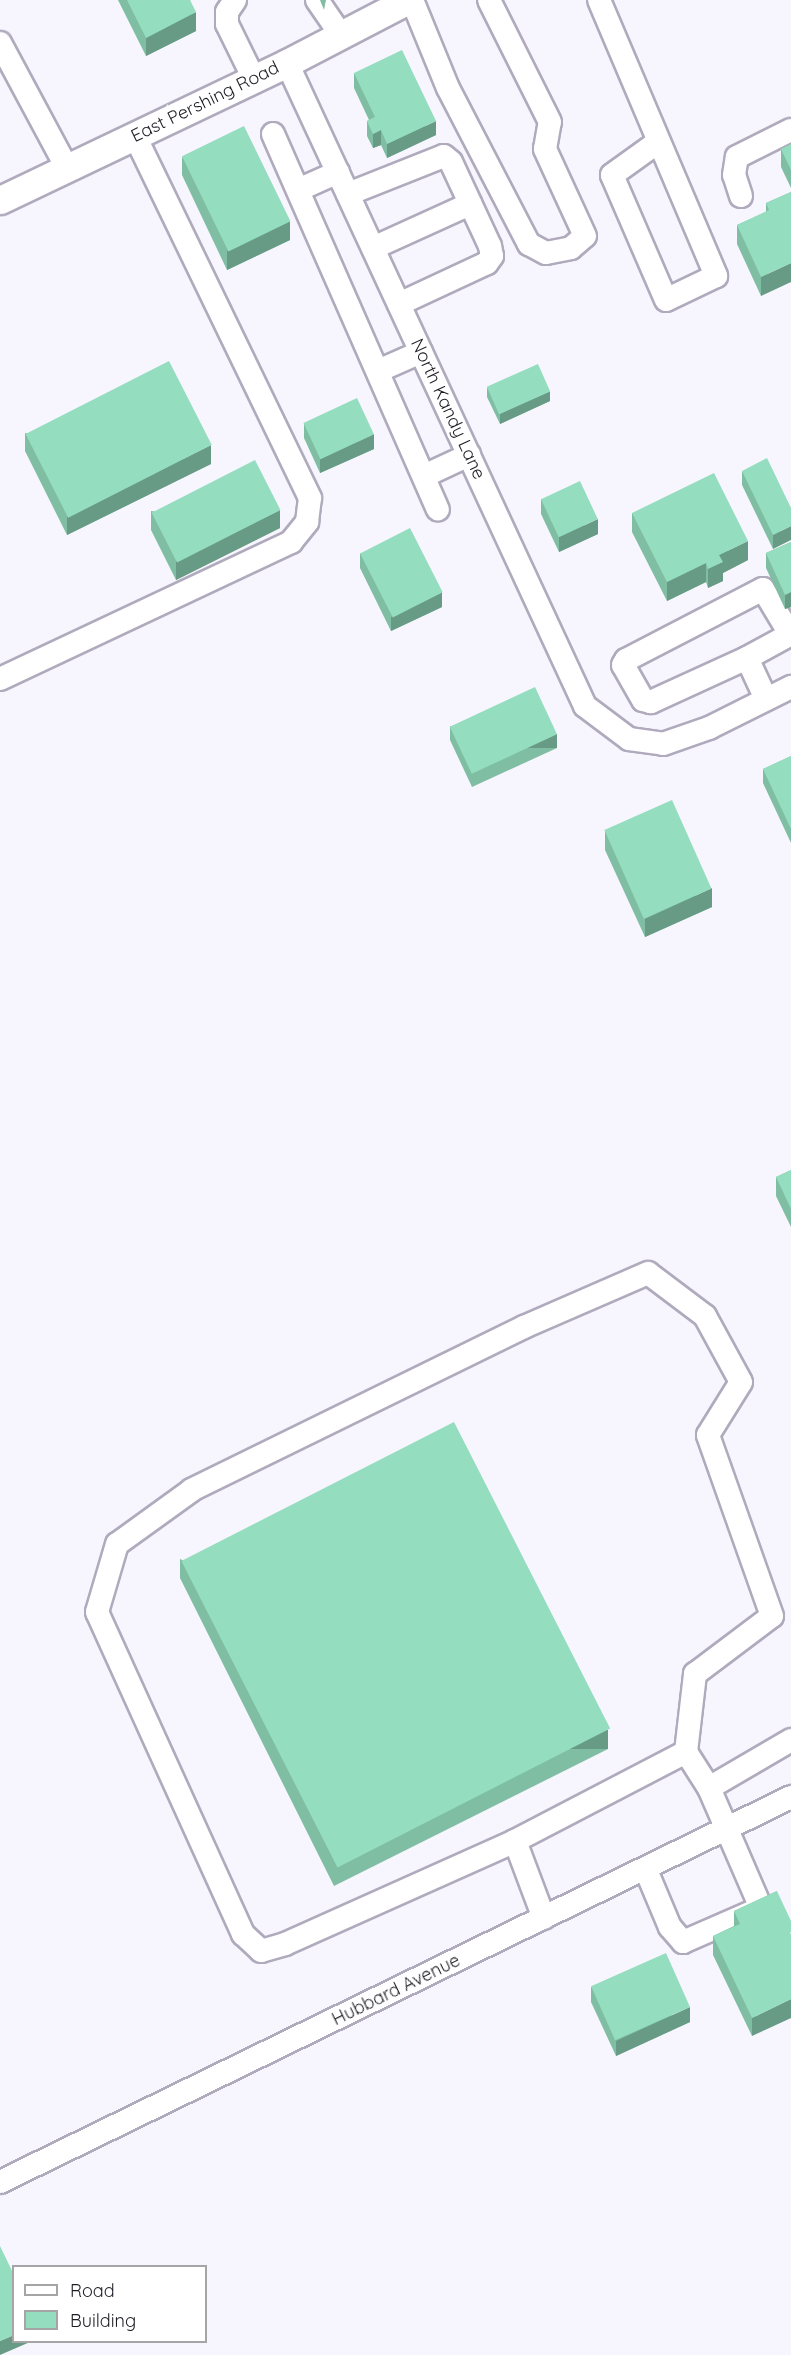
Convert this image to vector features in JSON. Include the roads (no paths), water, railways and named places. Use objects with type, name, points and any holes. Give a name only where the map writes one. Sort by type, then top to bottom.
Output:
[{"type":"main road","name":"East Pershing Road","points":[[0,200],[287,63],[410,0]]},
{"type":"street","points":[[235,0],[226,12],[228,24],[254,79]]},
{"type":"street","points":[[318,0],[341,35]]},
{"type":"street","points":[[410,0],[448,88],[529,244],[546,253],[571,248],[585,236],[545,149],[550,122],[489,0]]},
{"type":"street","points":[[599,0],[716,276],[666,300],[612,175],[658,142]]},
{"type":"street","points":[[0,43],[67,168]]},
{"type":"street","name":"North Kandy Lane","points":[[287,63],[585,706],[629,739],[663,744],[681,740],[766,699]]},
{"type":"street","points":[[741,196],[734,175],[738,157],[791,130]]},
{"type":"street","points":[[273,134],[438,509]]},
{"type":"street","points":[[0,680],[291,542],[307,522],[310,498],[135,136]]},
{"type":"street","points":[[348,194],[444,156],[451,162],[492,256],[487,263],[399,304]]},
{"type":"street","points":[[298,190],[338,172]]},
{"type":"street","points":[[373,248],[470,204]]},
{"type":"street","points":[[378,371],[421,352]]},
{"type":"street","points":[[424,476],[469,455]]},
{"type":"street","points":[[763,589],[791,634],[747,658],[651,702],[643,700],[623,665],[626,660],[763,589]]},
{"type":"street","points":[[747,658],[766,699],[791,687]]},
{"type":"street","points":[[645,1870],[670,1927],[683,1942],[761,1908],[709,1788],[686,1752],[695,1674],[772,1616],[708,1435],[741,1382],[705,1316],[648,1273],[524,1327],[192,1490],[117,1544],[97,1612],[243,1935],[261,1950],[285,1944],[514,1841],[686,1752]]},
{"type":"street","points":[[709,1788],[791,1740]]},
{"type":"street","name":"Hubbard Avenue","points":[[0,2182],[791,1797]]},
{"type":"street","points":[[514,1841],[544,1918]]}]
